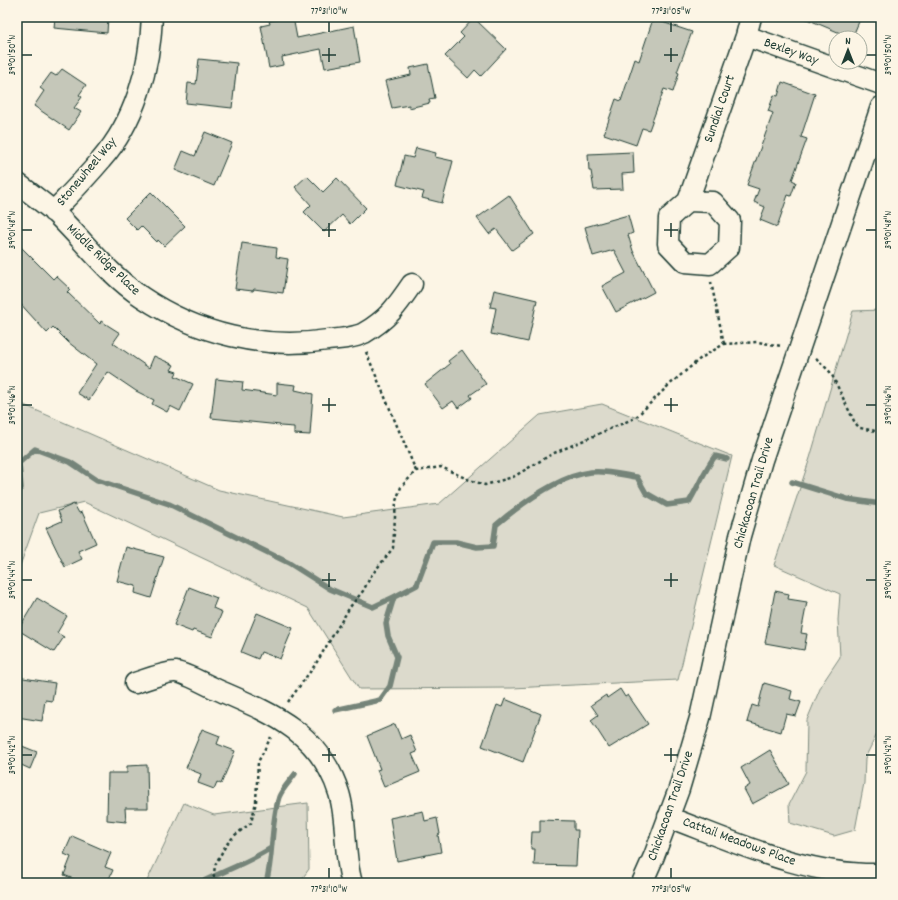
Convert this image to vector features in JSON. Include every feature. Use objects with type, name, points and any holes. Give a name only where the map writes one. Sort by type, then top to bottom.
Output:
[{"type":"street","name":"Stonewheel Way","points":[[53,212],[102,159],[121,132],[135,104],[145,74],[151,41],[152,17]]},
{"type":"street","name":"Sundial Court","points":[[710,264],[685,262],[668,244],[669,218],[688,201],[746,36],[751,17]]},
{"type":"street","name":"Bexley Way","points":[[746,36],[881,84]]},
{"type":"street","name":"Chickacoan Trail Drive","points":[[642,883],[668,817],[700,718],[740,536],[762,460],[881,107]]},
{"type":"street","name":"Middle Ridge Place","points":[[17,183],[53,212],[116,276],[141,297],[172,315],[204,329],[238,338],[274,343],[309,343],[363,334],[391,314],[412,284]]},
{"type":"street","points":[[688,201],[713,202],[730,221],[729,247],[710,264]]},
{"type":"street","points":[[135,683],[175,672],[279,718],[294,729],[313,747],[328,769],[338,792],[345,818],[346,848],[352,883]]},
{"type":"street","name":"Cattail Meadows Place","points":[[668,817],[789,862],[827,870],[881,874]]},
{"type":"path","points":[[710,264],[711,279],[724,344]]},
{"type":"path","points":[[363,334],[366,353],[416,471]]},
{"type":"path","points":[[213,883],[215,865],[226,845],[235,835],[251,823],[256,802],[258,762],[279,718],[285,706],[315,665],[350,608],[363,591],[371,576],[393,548],[396,501],[401,487],[416,471],[441,467],[466,479],[485,485],[513,477],[552,454],[635,418],[669,385],[701,358],[724,344],[758,342],[798,352],[818,359],[824,364],[840,388],[855,423],[860,428],[881,432]]},
{"type":"shaded area","points":[[881,310],[881,726],[865,758],[864,783],[855,830],[834,836],[790,823],[789,804],[806,771],[807,720],[822,684],[840,657],[838,620],[840,594],[774,565],[810,458],[853,311]]},
{"type":"shaded area","points":[[17,402],[219,490],[343,517],[439,504],[540,415],[602,404],[732,456],[678,680],[512,688],[359,689],[308,608],[84,502],[39,513],[17,574]]},
{"type":"shaded area","points":[[184,803],[214,815],[308,803],[309,869],[299,883],[146,883]]},
{"type":"building","points":[[55,17],[108,17],[107,33],[54,28]]},
{"type":"building","points":[[293,17],[297,38],[354,26],[360,62],[325,68],[321,49],[282,57],[283,65],[269,68],[261,26],[270,24],[269,21]]},
{"type":"building","points":[[802,17],[861,17],[855,30],[833,30]]},
{"type":"building","points":[[474,18],[506,49],[481,76],[475,70],[468,78],[445,56],[464,37],[460,33]]},
{"type":"building","points":[[653,19],[692,32],[677,72],[679,73],[673,92],[664,89],[649,130],[642,128],[636,145],[604,134],[616,99],[621,101],[635,59],[639,61]]},
{"type":"building","points":[[199,59],[237,63],[232,108],[186,103],[188,83],[196,84]]},
{"type":"building","points":[[428,64],[435,98],[429,99],[430,103],[409,108],[409,105],[392,108],[385,81],[411,75],[410,68]]},
{"type":"building","points":[[62,69],[86,85],[79,95],[82,97],[74,108],[81,112],[69,130],[34,106],[44,91],[40,88],[51,73],[56,76]]},
{"type":"building","points":[[782,82],[815,94],[801,137],[807,139],[792,180],[796,182],[791,196],[788,195],[777,227],[760,220],[765,207],[754,202],[759,189],[747,185],[773,113],[768,111],[774,95],[778,96]]},
{"type":"building","points":[[205,132],[232,143],[214,186],[175,170],[183,151],[195,156]]},
{"type":"building","points":[[416,148],[436,153],[435,157],[453,161],[442,203],[422,198],[424,192],[397,185],[404,156],[413,158]]},
{"type":"building","points":[[633,152],[634,173],[622,174],[623,189],[594,190],[591,171],[589,171],[588,154]]},
{"type":"building","points":[[307,176],[323,192],[337,178],[366,208],[350,224],[342,215],[324,232],[304,212],[311,205],[295,187]]},
{"type":"building","points":[[151,192],[185,226],[164,246],[158,240],[157,242],[141,226],[137,230],[125,218]]},
{"type":"building","points":[[509,195],[534,234],[512,250],[496,229],[489,234],[477,218]]},
{"type":"building","points":[[628,215],[633,233],[628,235],[633,251],[654,292],[616,312],[602,286],[626,273],[614,250],[593,256],[585,227]]},
{"type":"building","points":[[17,243],[53,279],[56,276],[70,289],[67,292],[100,324],[101,321],[120,333],[113,343],[149,368],[154,356],[174,365],[171,370],[177,372],[175,376],[193,384],[180,411],[170,406],[167,412],[152,404],[154,400],[136,391],[108,372],[89,400],[77,393],[96,364],[68,342],[53,327],[47,333],[17,300]]},
{"type":"building","points":[[242,243],[277,248],[276,257],[288,259],[283,293],[254,289],[253,291],[235,289]]},
{"type":"building","points":[[494,290],[537,300],[528,342],[491,334],[496,308],[490,307]]},
{"type":"building","points":[[462,350],[486,384],[470,395],[472,398],[458,408],[453,401],[443,408],[425,384],[450,364],[448,361]]},
{"type":"building","points":[[216,379],[243,382],[242,390],[277,395],[277,383],[296,385],[295,390],[313,394],[310,435],[294,434],[294,427],[211,418]]},
{"type":"building","points":[[74,504],[79,513],[82,512],[96,543],[78,551],[82,559],[65,567],[46,528],[62,521],[58,511]]},
{"type":"building","points":[[126,547],[164,557],[151,598],[135,593],[136,586],[117,581]]},
{"type":"building","points":[[189,587],[217,598],[213,608],[222,612],[212,637],[193,630],[192,632],[174,625]]},
{"type":"building","points":[[775,591],[789,594],[788,599],[807,602],[801,633],[807,634],[804,650],[765,643]]},
{"type":"building","points":[[37,598],[67,616],[57,633],[64,637],[54,652],[18,630]]},
{"type":"building","points":[[257,613],[293,628],[280,659],[261,652],[258,659],[241,652]]},
{"type":"building","points":[[17,677],[55,683],[52,701],[45,700],[42,721],[17,717]]},
{"type":"building","points":[[764,683],[792,691],[790,699],[801,702],[796,716],[786,714],[781,732],[747,722],[752,705],[758,707]]},
{"type":"building","points":[[620,689],[625,697],[628,695],[648,724],[609,748],[591,720],[598,715],[591,705],[606,695],[607,698]]},
{"type":"building","points":[[505,699],[541,714],[523,762],[482,746],[497,705],[502,707]]},
{"type":"building","points":[[395,724],[401,739],[410,735],[417,752],[412,754],[420,772],[384,787],[377,770],[380,769],[367,736]]},
{"type":"building","points":[[202,729],[220,736],[217,744],[235,751],[221,784],[217,782],[214,789],[198,783],[201,774],[186,768]]},
{"type":"building","points":[[17,744],[37,752],[30,769],[17,763]]},
{"type":"building","points":[[770,750],[789,784],[752,804],[744,789],[750,785],[741,768]]},
{"type":"building","points":[[147,765],[148,808],[125,808],[126,822],[107,820],[108,773],[127,773],[127,766]]},
{"type":"building","points":[[423,811],[425,821],[437,818],[441,852],[397,861],[390,818]]},
{"type":"building","points":[[540,820],[574,821],[574,830],[578,830],[576,866],[534,865],[535,849],[531,849],[532,832],[540,832]]},
{"type":"building","points":[[72,836],[111,853],[105,867],[113,870],[107,883],[83,883],[64,875],[71,857],[64,854]]},
{"type":"waterway","points":[[17,493],[21,488],[19,463],[35,449],[70,462],[97,480],[169,504],[289,563],[330,589],[373,607],[394,597]]},
{"type":"waterway","points":[[335,710],[380,700],[390,686],[397,657],[388,636],[386,623],[394,597],[417,585],[433,542],[456,542],[477,547],[493,546],[496,525],[517,508],[553,485],[566,479],[591,472],[608,472],[637,477],[646,493],[667,505],[689,502],[715,456],[727,459]]},
{"type":"waterway","points":[[792,482],[847,499],[881,504]]},
{"type":"waterway","points":[[266,883],[276,808],[280,794],[295,774]]},
{"type":"waterway","points":[[200,883],[271,848]]}]
